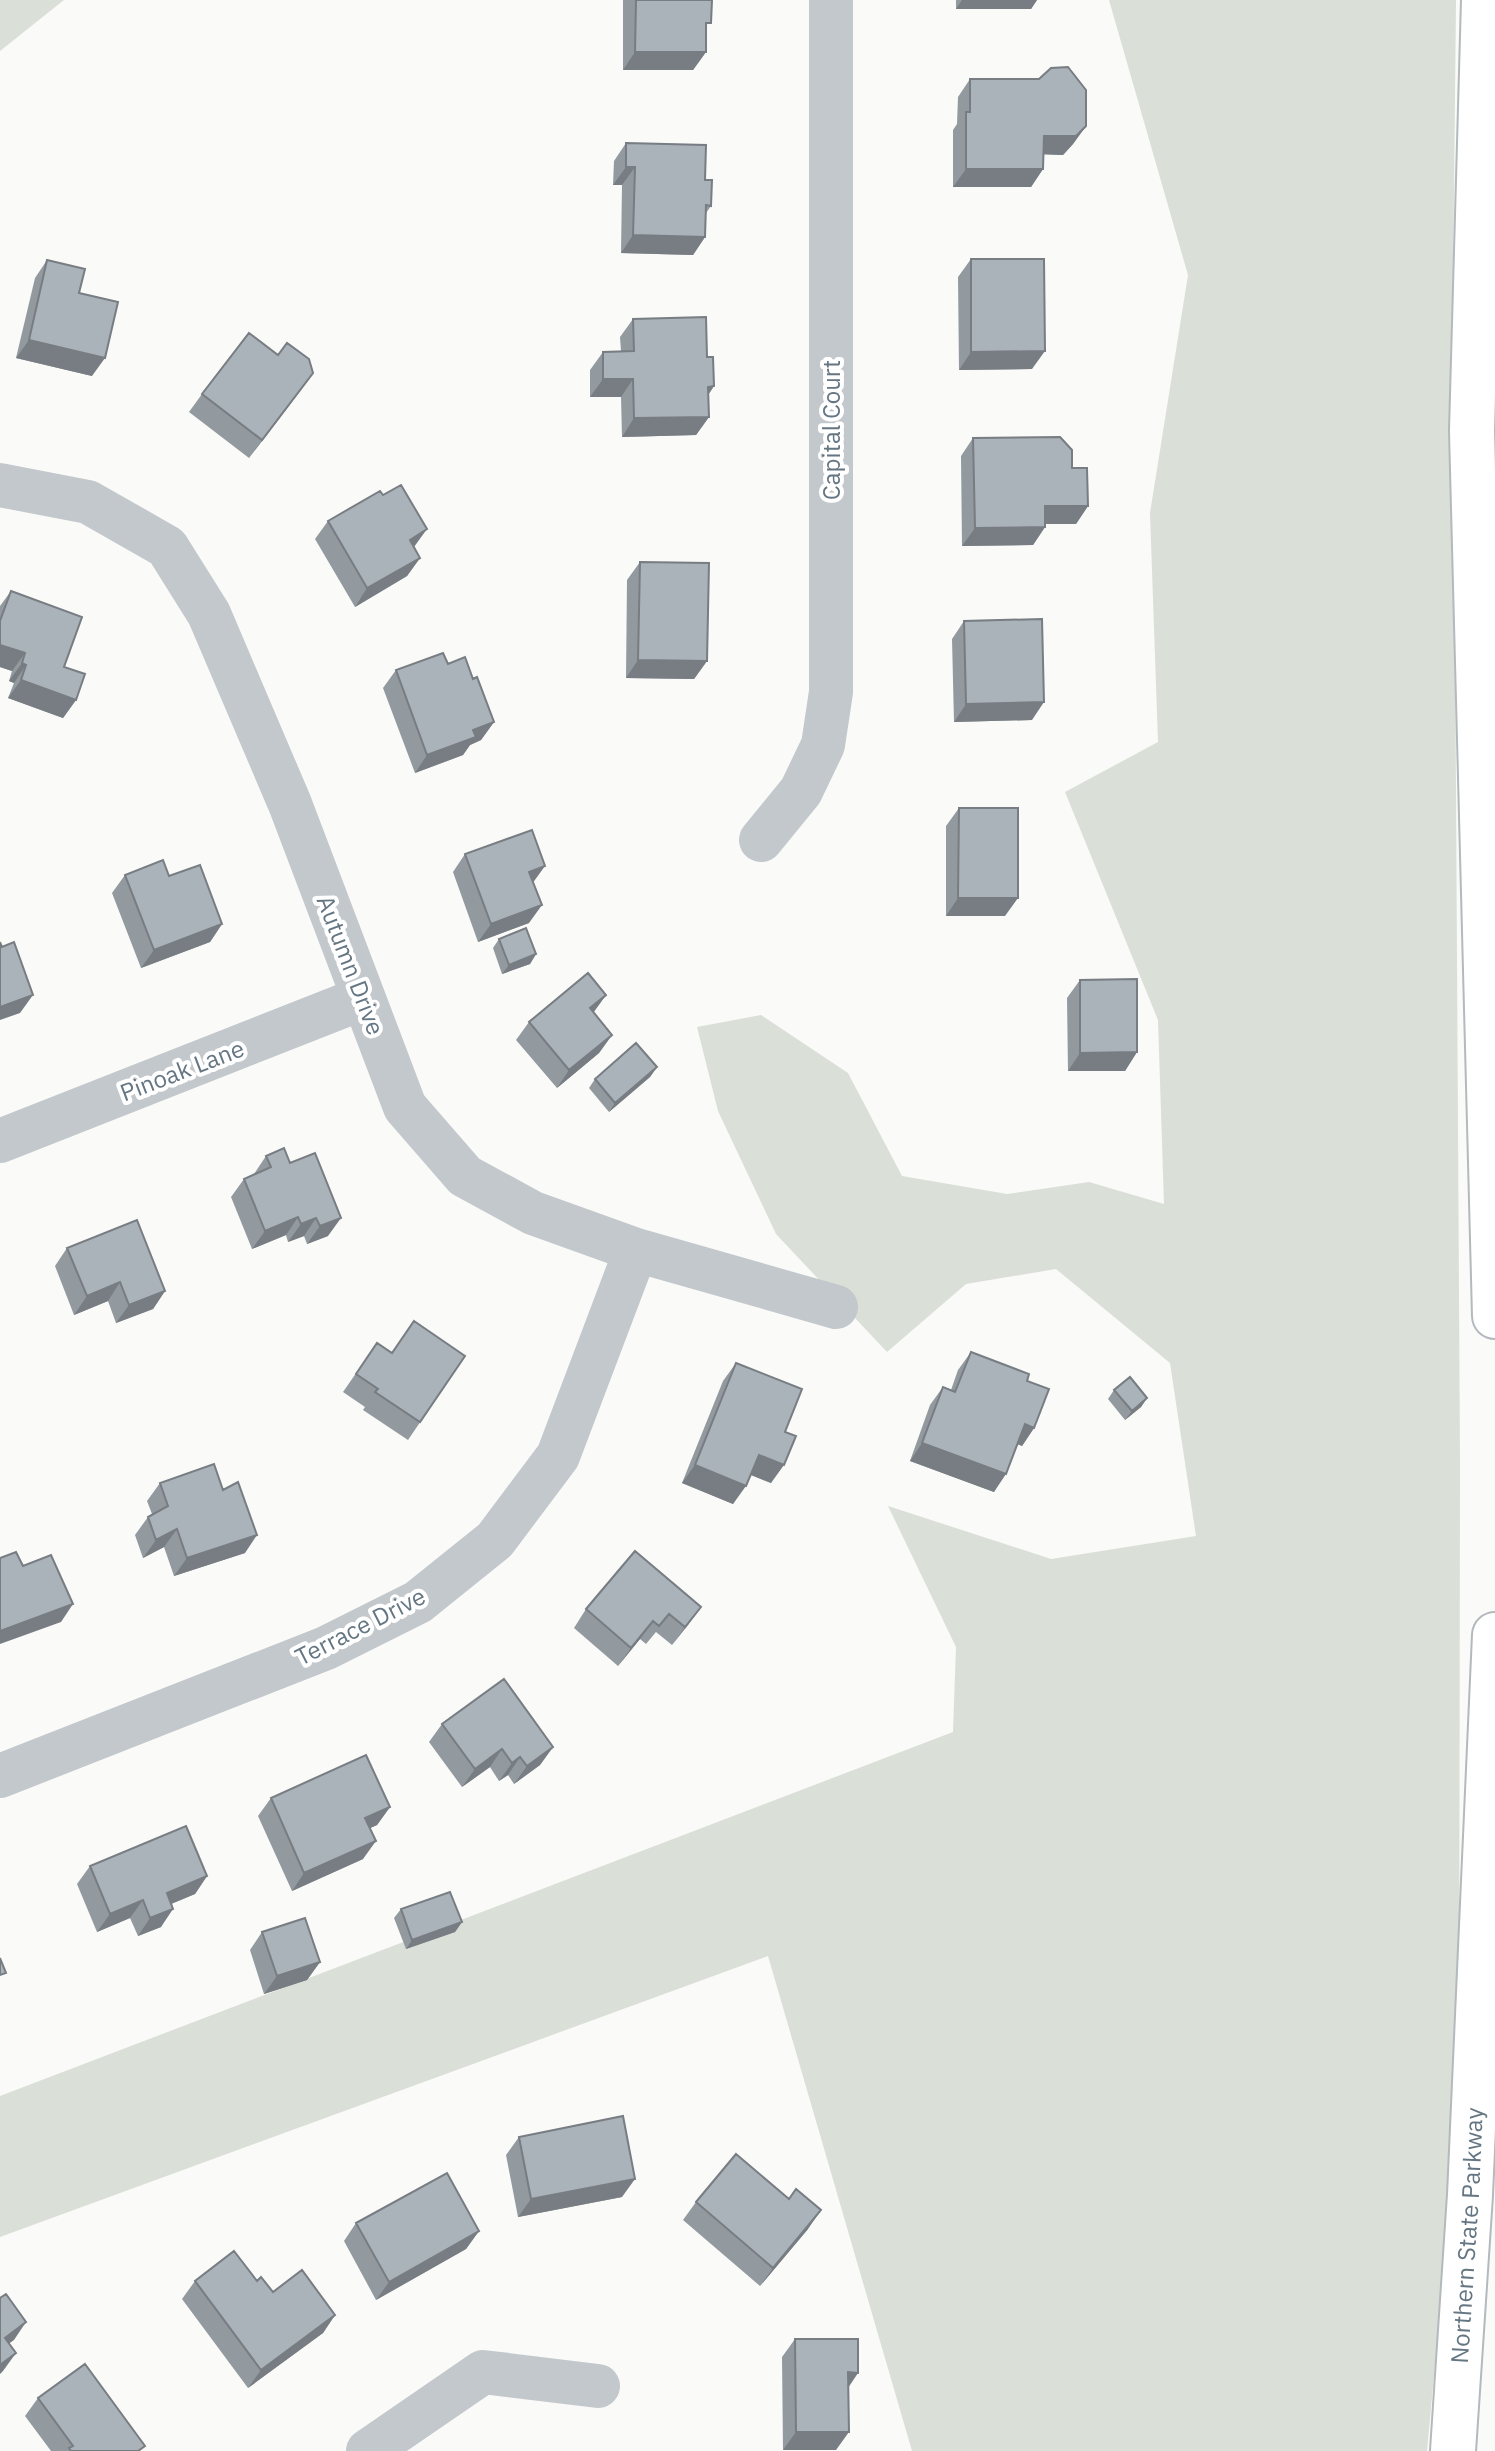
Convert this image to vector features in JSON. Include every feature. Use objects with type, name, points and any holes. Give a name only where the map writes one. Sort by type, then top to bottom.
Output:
[{"type":"highway","points":[[1484,0],[1472,431],[1495,1316]]},
{"type":"highway","name":"Northern State Parkway","points":[[1453,2451],[1470,2195],[1495,1635]]},
{"type":"street","name":"Capital Court","points":[[761,840],[801,791],[823,745],[831,692],[831,0]]},
{"type":"street","name":"Autumn Drive","points":[[0,485],[88,502],[167,547],[209,614],[290,804],[405,1107],[465,1176],[533,1213],[636,1250],[836,1307]]},
{"type":"street","name":"Pinoak Lane","points":[[0,1141],[363,998]]},
{"type":"street","name":"Terrace Drive","points":[[0,1776],[326,1648],[418,1602],[495,1540],[558,1456],[636,1250]]},
{"type":"street","points":[[368,2451],[483,2372],[598,2386]]},
{"type":"shaded area","points":[[0,0],[64,0],[0,51]]},
{"type":"shaded area","points":[[1109,0],[1456,0],[1453,289],[1460,1463],[1459,2107],[1427,2451],[912,2451],[768,1956],[0,2237],[0,2096],[953,1732],[956,1647],[888,1506],[1051,1559],[1196,1536],[1170,1363],[1056,1269],[966,1284],[887,1352],[776,1234],[718,1111],[697,1027],[761,1015],[848,1073],[902,1176],[1007,1194],[1089,1182],[1164,1204],[1158,1020],[1065,792],[1158,742],[1150,513],[1188,275]]},
{"type":"building","points":[[636,0],[712,0],[711,23],[706,23],[706,52],[635,52]]},
{"type":"building","points":[[1068,67],[1086,90],[1086,126],[1076,136],[1044,136],[1043,169],[966,169],[966,112],[970,112],[970,79],[1039,79],[1051,68]]},
{"type":"building","points":[[626,143],[706,145],[705,180],[712,180],[711,206],[706,205],[705,237],[633,235],[635,167],[626,167]]},
{"type":"building","points":[[971,259],[1044,259],[1045,351],[971,352]]},
{"type":"building","points":[[47,260],[85,269],[79,293],[118,302],[105,358],[29,340]]},
{"type":"building","points":[[706,317],[707,357],[713,357],[714,386],[708,387],[709,417],[634,418],[633,379],[603,379],[603,352],[634,351],[633,319]]},
{"type":"building","points":[[249,333],[278,355],[287,343],[309,359],[313,373],[262,440],[202,394]]},
{"type":"building","points":[[1060,437],[1072,450],[1072,468],[1087,468],[1088,506],[1045,506],[1045,527],[975,528],[973,438]]},
{"type":"building","points":[[401,485],[427,529],[410,540],[420,558],[367,588],[328,521],[380,491],[383,495]]},
{"type":"building","points":[[640,562],[709,563],[707,661],[638,660]]},
{"type":"building","points":[[11,591],[82,617],[64,667],[85,674],[76,700],[21,680],[26,665],[22,663],[25,653],[0,645],[0,621]]},
{"type":"building","points":[[1042,619],[1044,702],[966,704],[964,621]]},
{"type":"building","points":[[443,653],[448,664],[465,657],[473,679],[477,677],[494,722],[473,730],[476,737],[427,755],[396,670]]},
{"type":"building","points":[[959,808],[1018,808],[1018,898],[958,898]]},
{"type":"building","points":[[532,830],[545,866],[529,872],[542,905],[491,924],[465,854]]},
{"type":"building","points":[[163,860],[169,876],[200,865],[222,924],[154,950],[125,875]]},
{"type":"building","points":[[526,928],[536,954],[509,965],[499,939]]},
{"type":"building","points":[[0,942],[2,947],[14,942],[33,995],[0,1007]]},
{"type":"building","points":[[588,973],[606,995],[590,1008],[612,1035],[569,1070],[529,1022]]},
{"type":"building","points":[[1137,979],[1137,1052],[1080,1053],[1080,980]]},
{"type":"building","points":[[636,1043],[657,1067],[615,1103],[595,1079]]},
{"type":"building","points":[[284,1148],[290,1163],[315,1153],[341,1218],[320,1226],[316,1218],[301,1224],[298,1217],[265,1231],[244,1179],[271,1167],[266,1156]]},
{"type":"building","points":[[137,1220],[165,1291],[129,1305],[120,1282],[87,1296],[67,1248]]},
{"type":"building","points":[[414,1321],[465,1356],[420,1422],[375,1392],[378,1389],[356,1374],[377,1343],[392,1353]]},
{"type":"building","points":[[971,1352],[1029,1374],[1027,1381],[1049,1389],[1034,1428],[1025,1424],[1006,1474],[922,1443],[943,1387],[955,1392]]},
{"type":"building","points":[[736,1363],[802,1389],[785,1432],[796,1436],[784,1465],[759,1455],[746,1486],[695,1465]]},
{"type":"building","points":[[1130,1377],[1147,1398],[1132,1411],[1114,1390]]},
{"type":"building","points":[[214,1464],[223,1490],[238,1482],[257,1535],[187,1558],[177,1529],[156,1540],[148,1517],[168,1506],[160,1483]]},
{"type":"building","points":[[635,1551],[701,1607],[685,1627],[669,1614],[659,1626],[653,1621],[631,1648],[586,1609]]},
{"type":"building","points":[[16,1552],[23,1566],[51,1555],[73,1604],[0,1631],[0,1558]]},
{"type":"building","points":[[504,1679],[553,1747],[527,1766],[520,1757],[512,1763],[502,1749],[475,1769],[442,1724]]},
{"type":"building","points":[[366,1755],[390,1807],[365,1818],[376,1841],[304,1873],[271,1798]]},
{"type":"building","points":[[186,1826],[207,1876],[167,1893],[173,1909],[150,1918],[143,1900],[110,1914],[90,1866]]},
{"type":"building","points":[[450,1892],[462,1922],[412,1940],[401,1909]]},
{"type":"building","points":[[305,1918],[320,1962],[277,1976],[262,1932]]},
{"type":"building","points":[[0,1958],[6,1973],[0,1975]]},
{"type":"building","points":[[623,2116],[635,2179],[531,2199],[519,2137]]},
{"type":"building","points":[[736,2154],[789,2199],[796,2189],[821,2210],[773,2268],[696,2202]]},
{"type":"building","points":[[447,2173],[479,2231],[389,2282],[356,2223]]},
{"type":"building","points":[[234,2251],[257,2281],[261,2277],[273,2292],[302,2270],[335,2315],[261,2370],[195,2281]]},
{"type":"building","points":[[6,2294],[26,2322],[5,2338],[16,2353],[0,2365],[0,2298]]},
{"type":"building","points":[[795,2339],[858,2339],[858,2373],[848,2372],[849,2432],[796,2432]]},
{"type":"building","points":[[85,2364],[145,2446],[138,2451],[71,2451],[69,2448],[73,2446],[38,2398]]}]
